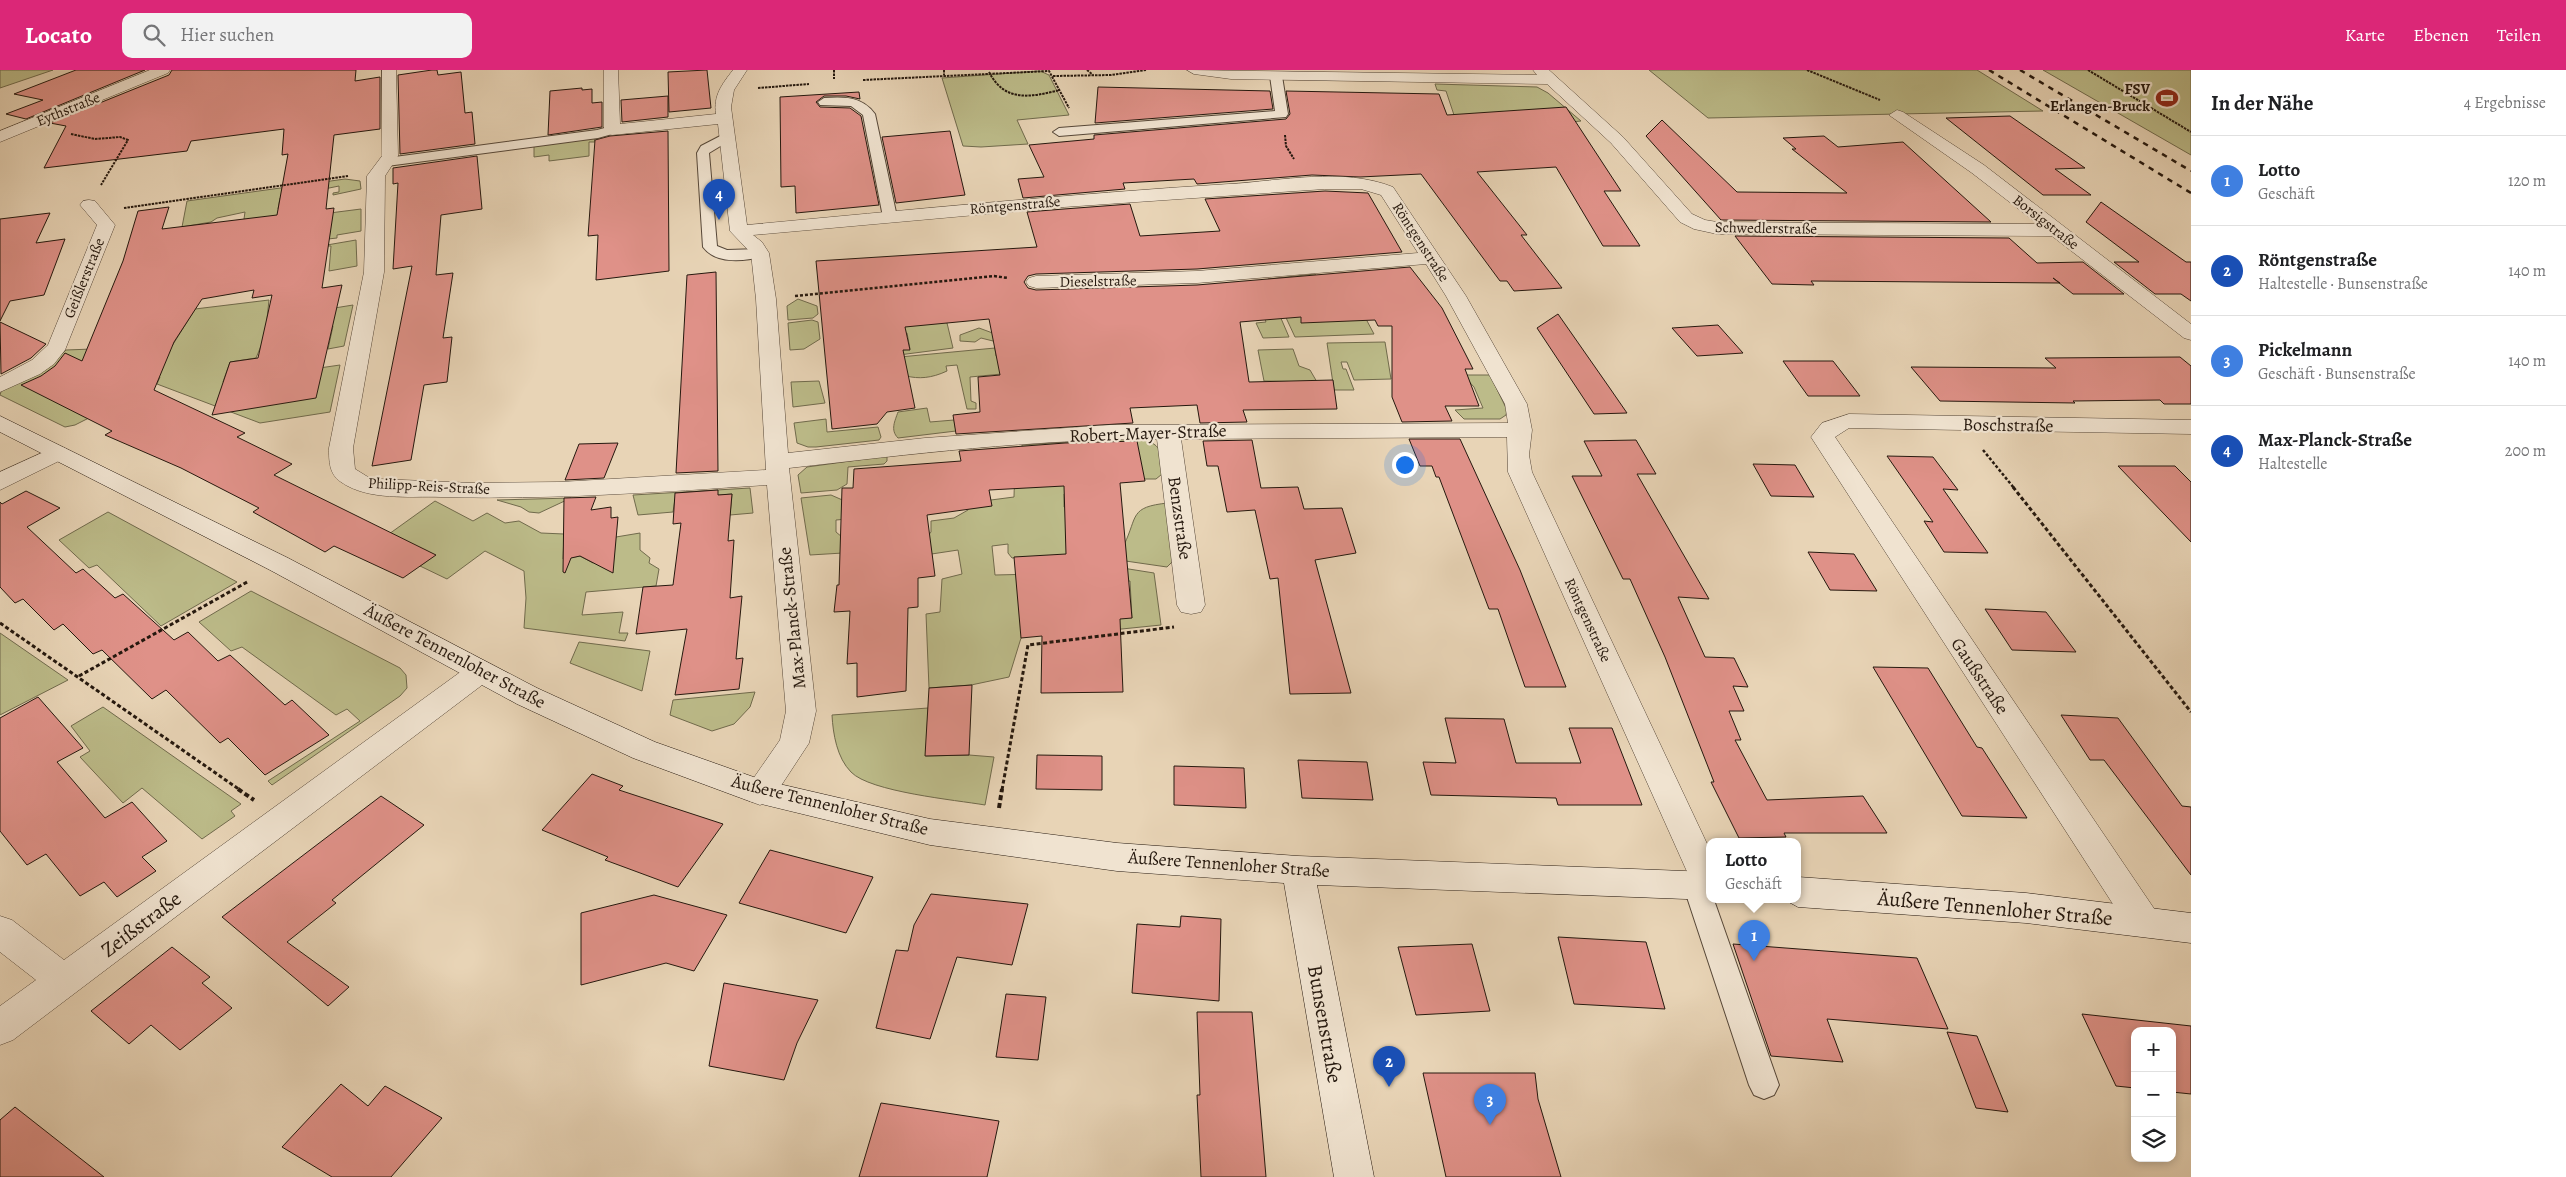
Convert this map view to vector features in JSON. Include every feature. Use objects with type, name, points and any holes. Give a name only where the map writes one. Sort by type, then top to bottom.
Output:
[{"type":"street","name":"Eythstraße","points":[[0,137],[163,70]]},
{"type":"street","name":"Philipp-Reis-Straße","points":[[389,70],[390,156],[376,180],[374,272],[341,448],[342,468],[350,478],[376,486],[466,490],[777,470]]},
{"type":"street","points":[[611,70],[612,130],[725,118]]},
{"type":"street","points":[[740,70],[726,90],[723,107],[739,232],[744,240],[757,247],[760,253]]},
{"type":"street","points":[[1194,70],[1276,76],[1545,75]]},
{"type":"street","name":"Schwedlerstraße","points":[[1545,75],[1617,140],[1686,218],[1700,225],[1717,228],[2057,230]]},
{"type":"street","name":"Borsigstraße","points":[[1898,116],[1978,169],[2191,334]]},
{"type":"street","name":"Röntgenstraße","points":[[739,232],[1116,197],[1361,184],[1382,188],[1394,201],[1432,258],[1472,324],[1516,404],[1520,420],[1516,457],[1520,472],[1705,885]]},
{"type":"street","name":"Geißlerstraße","points":[[0,384],[40,365],[58,346],[106,225],[92,208]]},
{"type":"street","name":"Max-Planck-Straße","points":[[760,253],[766,299],[777,470],[801,711],[794,744],[760,792]]},
{"type":"street","name":"Dieselstraße","points":[[1036,282],[1197,278],[1432,258]]},
{"type":"street","name":"Boschstraße","points":[[1826,430],[1836,424],[1849,422],[2191,427]]},
{"type":"street","name":"Äußere Tennenloher Straße","points":[[0,423],[279,564],[480,672],[644,750],[760,792],[905,826],[994,841],[1117,857],[1298,870],[1705,885]]},
{"type":"street","name":"Robert-Mayer-Straße","points":[[777,470],[968,441],[1168,431],[1520,430]]},
{"type":"street","name":"Gaußstraße","points":[[1826,430],[1823,437],[1827,446],[2143,921]]},
{"type":"street","name":"Benzstraße","points":[[1168,431],[1190,604]]},
{"type":"street","points":[[0,482],[57,453]]},
{"type":"street","name":"Zeißstraße","points":[[0,1028],[480,672]]},
{"type":"street","name":"Bunsenstraße","points":[[1298,870],[1354,1177]]},
{"type":"street","name":"Äußere Tennenloher Straße","points":[[1801,892],[2026,908],[2191,928]]},
{"type":"street","points":[[0,931],[64,981]]},
{"type":"lane","points":[[1059,132],[1282,114],[1276,76]]},
{"type":"lane","points":[[824,102],[856,103],[865,107],[869,114],[890,217]]},
{"type":"lane","points":[[383,167],[598,134],[612,130]]},
{"type":"lane","points":[[728,136],[706,149],[703,153],[710,247],[714,251],[725,254],[760,253]]},
{"type":"lane","points":[[1710,903],[1764,1084]]},
{"type":"path","points":[[944,70],[944,75]]},
{"type":"path","points":[[862,80],[1050,70],[1081,131]]},
{"type":"path","points":[[1087,70],[1094,76]]},
{"type":"path","points":[[1052,76],[1094,76],[1146,70]]},
{"type":"path","points":[[1807,70],[1882,100],[1894,107],[1902,116],[1898,116]]},
{"type":"path","points":[[2088,70],[2191,132]]},
{"type":"path","points":[[989,72],[996,87],[1010,94],[1033,95],[1060,90]]},
{"type":"path","points":[[726,90],[814,84]]},
{"type":"path","points":[[1282,114],[1286,146],[1308,186]]},
{"type":"path","points":[[28,126],[95,139],[120,137],[128,140],[92,208]]},
{"type":"path","points":[[92,208],[383,167]]},
{"type":"path","name":"Dieselstraße","points":[[766,299],[994,276],[1036,282]]},
{"type":"path","points":[[1962,424],[2191,712]]},
{"type":"path","points":[[79,676],[279,564]]},
{"type":"path","points":[[994,841],[1028,645],[1168,630],[1184,618],[1190,604]]},
{"type":"path","points":[[0,623],[79,676],[282,819]]},
{"type":"shaded area","points":[[0,70],[53,70],[0,88]]},
{"type":"shaded area","points":[[1649,70],[1977,70],[2043,111],[1708,118]]},
{"type":"shaded area","points":[[2043,70],[2191,70],[2191,155]]},
{"type":"shaded area","points":[[1040,71],[1049,75],[1069,115],[1017,120],[1028,144],[981,147],[963,146],[942,78]]},
{"type":"shaded area","points":[[1435,84],[1537,87],[1548,93],[1581,121],[1561,123],[1454,115],[1446,91],[1437,90]]},
{"type":"shaded area","points":[[594,138],[595,142],[589,142],[589,156],[549,161],[549,155],[534,157],[534,146]]},
{"type":"shaded area","points":[[345,179],[360,181],[361,189],[333,195],[333,193],[339,192],[339,186],[280,198],[278,209],[314,215],[361,209],[361,231],[337,235],[337,238],[328,239],[244,219],[245,212],[217,218],[211,222],[182,227],[187,201]]},
{"type":"shaded area","points":[[356,240],[357,266],[329,271],[331,246],[321,246]]},
{"type":"shaded area","points":[[1315,274],[1320,282],[1366,319],[1374,334],[1295,337],[1268,279]]},
{"type":"shaded area","points":[[798,299],[817,306],[818,314],[813,318],[788,320],[787,306]]},
{"type":"shaded area","points":[[269,300],[267,319],[353,305],[344,346],[328,349],[333,326],[266,334],[256,358],[230,362],[223,382],[340,365],[330,412],[260,423],[157,384],[160,377],[151,378],[144,390],[75,425],[65,427],[0,395],[2,389],[44,368],[66,350],[172,346],[195,309]]},
{"type":"shaded area","points":[[1280,316],[1289,337],[1263,338],[1256,323],[1266,322],[1264,317]]},
{"type":"shaded area","points":[[934,319],[947,323],[953,348],[891,356],[890,352],[910,349],[907,333],[884,335],[883,333]]},
{"type":"shaded area","points":[[812,320],[818,322],[820,339],[804,349],[790,350],[788,323]]},
{"type":"shaded area","points":[[979,328],[998,335],[993,341],[981,338],[975,342],[960,341],[960,335]]},
{"type":"shaded area","points":[[1385,342],[1391,379],[1354,380],[1347,362],[1341,362],[1343,369],[1346,369],[1354,390],[1334,390],[1327,343]]},
{"type":"shaded area","points":[[995,348],[996,356],[1000,357],[1012,373],[970,377],[971,401],[976,403],[976,409],[967,409],[957,365],[946,366],[947,371],[936,375],[916,378],[897,373],[868,360]]},
{"type":"shaded area","points":[[1293,349],[1299,366],[1310,370],[1317,382],[1264,381],[1258,350]]},
{"type":"shaded area","points":[[1463,375],[1490,375],[1507,410],[1506,415],[1500,419],[1464,419],[1455,410],[1483,408],[1474,387]]},
{"type":"shaded area","points":[[819,381],[825,403],[793,407],[791,382]]},
{"type":"shaded area","points":[[927,408],[930,422],[954,420],[956,431],[898,438],[894,429],[898,412]]},
{"type":"shaded area","points":[[826,419],[827,432],[878,427],[881,437],[879,440],[816,447],[808,447],[797,443],[794,423]]},
{"type":"shaded area","points":[[1130,438],[1146,441],[1156,446],[1162,455],[1167,470],[1156,479],[1144,479],[1090,455],[1120,492],[1064,494],[1064,507],[1073,507],[1124,545],[1134,520],[1141,510],[1168,503],[1173,561],[1167,567],[1091,556],[1012,558],[1008,553],[1008,544],[992,546],[995,575],[1079,573],[1132,618],[1130,581],[1093,581],[1091,563],[1154,573],[1161,625],[1053,636],[1051,623],[1021,638],[1009,677],[971,685],[929,688],[926,614],[940,612],[942,579],[962,574],[958,550],[925,555],[923,542],[931,532],[931,521],[954,518],[968,510],[968,503],[1014,497],[1015,484],[1022,459],[1022,445]]},
{"type":"shaded area","points":[[887,456],[887,461],[884,464],[848,467],[847,484],[837,490],[801,493],[798,475],[807,467]]},
{"type":"shaded area","points":[[750,488],[753,513],[730,515],[732,494],[675,499],[673,512],[638,515],[633,495]]},
{"type":"shaded area","points":[[831,495],[847,502],[848,519],[836,520],[836,532],[842,537],[843,553],[810,555],[801,498]]},
{"type":"shaded area","points":[[571,498],[539,513],[529,512],[521,507],[497,500]]},
{"type":"shaded area","points":[[435,501],[473,521],[487,513],[505,523],[519,521],[541,533],[564,534],[563,559],[580,556],[593,563],[607,552],[616,537],[640,533],[640,550],[650,558],[649,563],[659,569],[656,586],[586,592],[582,615],[623,612],[619,633],[628,633],[625,641],[524,628],[526,598],[524,571],[485,551],[447,579],[420,566],[435,555],[389,534]]},
{"type":"shaded area","points":[[108,512],[237,582],[161,626],[97,565],[89,568],[59,540]]},
{"type":"shaded area","points":[[251,591],[400,668],[406,675],[407,688],[400,696],[272,785],[268,781],[360,721],[347,709],[336,715],[242,647],[231,651],[199,622]]},
{"type":"shaded area","points":[[0,633],[68,680],[0,715]]},
{"type":"shaded area","points":[[579,642],[650,651],[642,691],[570,663]]},
{"type":"shaded area","points":[[755,692],[750,707],[734,724],[712,731],[670,715],[673,700]]},
{"type":"shaded area","points":[[103,707],[241,804],[231,811],[235,816],[202,839],[142,788],[123,803],[80,757],[90,751],[71,726]]},
{"type":"shaded area","points":[[928,708],[926,756],[969,755],[994,757],[985,805],[914,794],[876,785],[861,779],[851,772],[842,760],[833,730],[832,715]]},
{"type":"building","points":[[76,70],[145,70],[26,119],[6,114],[43,100],[14,94]]},
{"type":"building","points":[[172,70],[356,70],[355,81],[380,77],[380,129],[334,135],[326,209],[334,208],[322,288],[342,285],[316,398],[212,415],[230,362],[258,358],[272,295],[252,298],[254,290],[202,299],[174,342],[154,390],[245,433],[237,437],[292,464],[274,475],[436,555],[403,578],[334,546],[325,552],[253,512],[259,508],[181,468],[105,435],[112,431],[21,385],[41,376],[55,366],[65,353],[82,361],[123,261],[138,211],[169,207],[162,229],[277,215],[288,154],[282,155],[284,129],[191,141],[187,151],[44,168],[66,126],[50,123],[169,75]]},
{"type":"building","points":[[437,70],[438,75],[461,72],[465,113],[472,112],[475,144],[400,154],[398,75]]},
{"type":"building","points":[[707,70],[711,108],[669,112],[668,72]]},
{"type":"building","points":[[1098,87],[1270,91],[1273,109],[1095,123]]},
{"type":"building","points":[[582,88],[582,90],[592,89],[592,103],[602,102],[602,127],[548,135],[550,91]]},
{"type":"building","points":[[1286,91],[1439,94],[1447,115],[1566,107],[1621,191],[1604,191],[1640,246],[1603,246],[1556,167],[1477,172],[1527,235],[1521,235],[1562,288],[1514,291],[1507,281],[1500,281],[1421,174],[1360,177],[1312,175],[1197,184],[1194,179],[1123,183],[1125,189],[1023,198],[1018,179],[1044,177],[1029,145],[1094,139],[1094,135],[1286,119],[1290,114]]},
{"type":"building","points":[[859,92],[860,99],[846,96],[824,96],[816,102],[820,107],[850,108],[861,116],[879,205],[796,213],[795,186],[781,187],[780,97]]},
{"type":"building","points":[[668,96],[668,117],[622,122],[621,100]]},
{"type":"building","points":[[2010,116],[2085,168],[2055,169],[2091,195],[2043,195],[1946,118]]},
{"type":"building","points":[[1662,120],[1737,192],[1847,193],[1792,149],[1796,149],[1783,138],[1824,136],[1838,147],[1903,142],[1991,222],[1721,220],[1646,136]]},
{"type":"building","points":[[668,131],[669,271],[596,280],[598,235],[588,236],[595,140],[610,136]]},
{"type":"building","points":[[950,131],[965,195],[896,203],[882,137]]},
{"type":"building","points":[[477,156],[482,209],[441,215],[436,275],[453,273],[443,338],[452,337],[447,382],[424,385],[411,460],[372,466],[412,266],[393,269],[398,183],[393,184],[393,168]]},
{"type":"building","points":[[1325,191],[1368,193],[1402,252],[1197,269],[1036,274],[1028,276],[1024,282],[1028,288],[1036,290],[1197,285],[1410,267],[1442,308],[1473,369],[1465,369],[1479,406],[1445,406],[1452,421],[1402,422],[1392,397],[1392,326],[1378,326],[1375,320],[1301,323],[1301,317],[1240,322],[1249,382],[1333,380],[1337,409],[1243,410],[1247,422],[1200,423],[1197,405],[1130,408],[1133,423],[956,434],[953,415],[980,412],[978,377],[1000,375],[989,319],[905,327],[910,350],[903,350],[915,408],[887,412],[877,424],[832,429],[816,261],[1037,247],[1027,212],[1130,204],[1140,236],[1220,231],[1205,199]]},
{"type":"building","points":[[2101,202],[2186,262],[2191,262],[2191,301],[2181,294],[2155,294],[2114,262],[2139,262],[2086,222]]},
{"type":"building","points":[[50,213],[36,243],[65,239],[44,295],[10,301],[0,321],[0,219]]},
{"type":"building","points":[[1735,236],[2009,238],[2037,263],[2083,262],[2124,294],[2073,294],[2059,283],[1811,281],[1814,285],[1772,284]]},
{"type":"building","points":[[716,272],[718,471],[676,473],[687,275]]},
{"type":"building","points":[[1558,314],[1627,413],[1594,414],[1537,328]]},
{"type":"building","points":[[0,322],[46,344],[31,358],[1,374]]},
{"type":"building","points":[[1718,325],[1743,353],[1697,356],[1672,328]]},
{"type":"building","points":[[2180,357],[2191,366],[2191,404],[2164,404],[2160,400],[2073,401],[2075,403],[1940,401],[1911,367],[2056,368],[2045,358]]},
{"type":"building","points":[[1783,361],[1833,361],[1860,396],[1808,396]]},
{"type":"building","points":[[1409,439],[1460,439],[1520,570],[1566,687],[1525,687],[1498,609],[1489,609],[1439,477],[1436,477],[1432,466],[1420,466]]},
{"type":"building","points":[[1252,440],[1261,488],[1298,487],[1304,509],[1342,508],[1356,553],[1315,560],[1351,693],[1290,694],[1278,578],[1270,579],[1255,510],[1227,512],[1218,466],[1207,466],[1203,441]]},
{"type":"building","points":[[1636,440],[1656,474],[1637,474],[1709,599],[1678,597],[1705,657],[1734,658],[1748,687],[1733,686],[1744,711],[1729,711],[1741,740],[1735,740],[1767,800],[1863,796],[1887,833],[1784,833],[1786,837],[1739,838],[1711,782],[1714,782],[1665,657],[1630,579],[1623,579],[1572,476],[1602,476],[1584,441]]},
{"type":"building","points":[[1137,441],[1145,481],[1120,483],[1132,618],[1120,619],[1123,692],[1041,693],[1042,636],[1021,638],[1014,557],[1066,554],[1064,486],[989,490],[992,506],[927,515],[935,576],[918,578],[918,607],[908,608],[906,691],[857,697],[857,663],[847,664],[850,611],[834,612],[837,585],[839,585],[842,488],[853,488],[854,469],[961,461],[959,451],[1065,443]]},
{"type":"building","points":[[618,443],[604,478],[565,480],[579,444]]},
{"type":"building","points":[[1887,456],[1933,457],[1958,490],[1943,489],[1988,553],[1944,552],[1924,521],[1933,522]]},
{"type":"building","points":[[1753,464],[1795,465],[1814,497],[1771,496]]},
{"type":"building","points":[[2118,466],[2175,466],[2191,482],[2191,542]]},
{"type":"building","points":[[718,490],[718,495],[732,494],[728,541],[734,540],[730,598],[742,596],[736,659],[743,658],[739,689],[675,695],[687,629],[636,634],[643,587],[673,585],[681,523],[673,524],[675,493]]},
{"type":"building","points":[[26,491],[60,508],[27,527],[76,573],[83,569],[115,598],[123,594],[174,640],[188,632],[218,661],[230,655],[285,705],[292,700],[329,735],[265,775],[228,738],[220,743],[166,690],[152,699],[102,650],[93,654],[63,624],[54,630],[23,599],[15,603],[0,587],[0,502],[2,504]]},
{"type":"building","points":[[596,497],[591,510],[611,507],[611,518],[618,517],[613,573],[580,556],[571,558],[565,573],[563,572],[564,498]]},
{"type":"building","points":[[1808,552],[1854,554],[1877,591],[1830,590]]},
{"type":"building","points":[[1985,609],[2046,612],[2076,652],[2012,650]]},
{"type":"building","points":[[1873,667],[1928,668],[1977,747],[1982,748],[2027,818],[1962,816]]},
{"type":"building","points":[[972,685],[969,755],[925,756],[929,688]]},
{"type":"building","points":[[38,697],[83,748],[57,762],[105,818],[132,802],[167,841],[142,857],[156,871],[117,897],[104,882],[80,896],[46,854],[27,865],[0,831],[0,718]]},
{"type":"building","points":[[2061,715],[2118,718],[2182,806],[2191,807],[2191,875],[2104,760],[2090,760]]},
{"type":"building","points":[[1445,718],[1504,719],[1516,763],[1581,763],[1569,728],[1612,728],[1642,805],[1558,805],[1556,798],[1431,795],[1423,762],[1456,763]]},
{"type":"building","points":[[1037,755],[1102,756],[1102,790],[1036,789]]},
{"type":"building","points":[[1298,760],[1367,762],[1373,800],[1302,798]]},
{"type":"building","points":[[1174,766],[1244,768],[1246,808],[1174,805]]},
{"type":"building","points":[[592,774],[623,786],[619,790],[723,824],[678,887],[605,860],[608,857],[542,830]]},
{"type":"building","points":[[381,796],[424,825],[332,900],[336,903],[287,942],[349,987],[328,1006],[222,917]]},
{"type":"building","points":[[770,850],[873,877],[846,933],[739,903]]},
{"type":"building","points":[[931,894],[1028,904],[1012,965],[957,957],[930,1039],[876,1028],[896,950],[908,951],[914,925]]},
{"type":"building","points":[[654,895],[727,915],[694,971],[666,963],[581,985],[581,913]]},
{"type":"building","points":[[1181,916],[1221,919],[1219,1001],[1132,993],[1137,924],[1180,927]]},
{"type":"building","points":[[1558,937],[1646,942],[1665,1009],[1574,1004]]},
{"type":"building","points":[[1472,944],[1490,1011],[1416,1015],[1398,947]]},
{"type":"building","points":[[1733,944],[1917,958],[1948,1029],[1827,1019],[1843,1062],[1771,1056]]},
{"type":"building","points":[[172,947],[210,977],[202,983],[232,1008],[180,1050],[151,1025],[129,1044],[91,1011]]},
{"type":"building","points":[[724,983],[818,1000],[797,1043],[784,1080],[709,1066]]},
{"type":"building","points":[[1006,994],[1046,997],[1038,1060],[996,1057]]},
{"type":"building","points":[[1197,1012],[1252,1012],[1266,1177],[1201,1177],[1197,1095],[1200,1095]]},
{"type":"building","points":[[2082,1014],[2191,1026],[2191,1094],[2176,1092],[2176,1027],[2131,1027],[2131,1088],[2116,1086]]},
{"type":"building","points":[[1947,1032],[1977,1036],[2008,1112],[1976,1108]]},
{"type":"building","points":[[1423,1073],[1535,1073],[1538,1099],[1561,1177],[1446,1177]]},
{"type":"building","points":[[341,1084],[368,1106],[385,1086],[442,1118],[391,1177],[332,1177],[282,1147]]},
{"type":"building","points":[[881,1103],[999,1121],[987,1177],[859,1177]]},
{"type":"building","points":[[15,1107],[104,1177],[0,1177],[0,1120]]},
{"type":"railway","points":[[1989,70],[2191,193]]},
{"type":"railway","points":[[2020,70],[2191,171]]},
{"type":"place","name":"FSV Erlangen-Bruck","points":[[2167,98]]},
{"type":"place","name":"Max-Planck-Straße","points":[[719,220]]},
{"type":"place","name":"Lotto","points":[[1754,961]]},
{"type":"place","name":"Röntgenstraße","points":[[1389,1087]]},
{"type":"place","name":"Pickelmann","points":[[1490,1125]]}]
